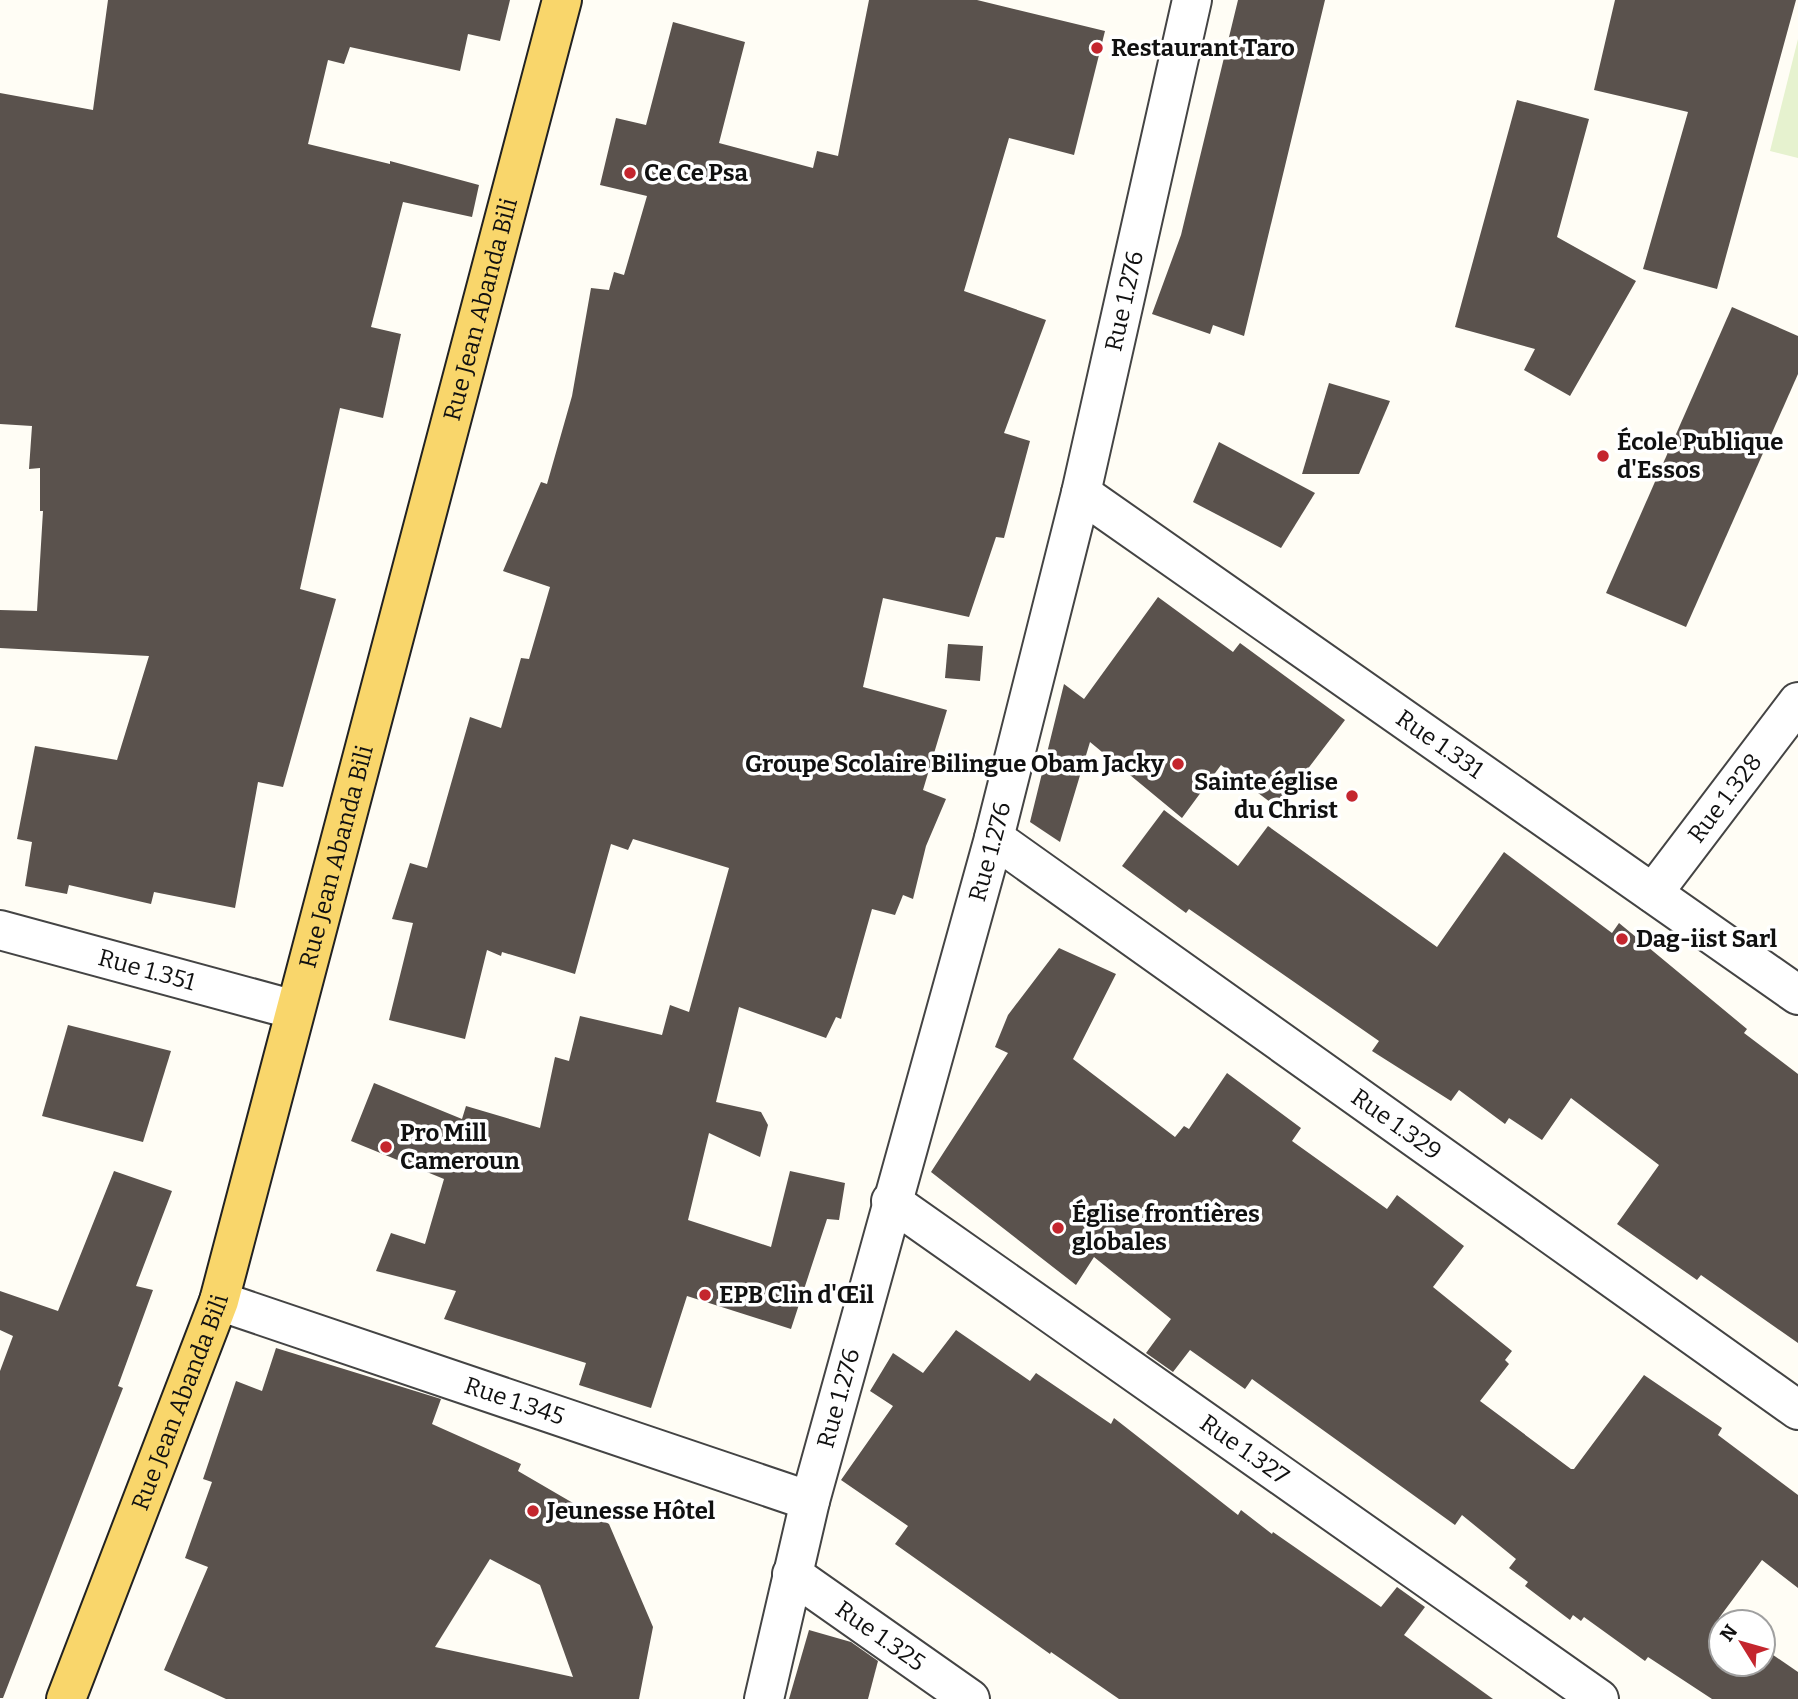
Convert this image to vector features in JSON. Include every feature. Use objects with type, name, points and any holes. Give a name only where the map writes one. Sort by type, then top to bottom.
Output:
[{"type":"main road","name":"Rue Jean Abanda Bili","points":[[65,1699],[219,1301],[562,0]]},
{"type":"street","name":"Rue 1.276","points":[[764,1699],[810,1501],[891,1201],[994,838],[1081,493],[1192,0]]},
{"type":"street","name":"Rue 1.331","points":[[1081,493],[1798,995]]},
{"type":"street","name":"Rue 1.328","points":[[1653,893],[1798,702]]},
{"type":"street","name":"Rue 1.329","points":[[994,838],[1798,1410]]},
{"type":"street","name":"Rue 1.351","points":[[0,930],[295,1010]]},
{"type":"street","name":"Rue 1.327","points":[[891,1201],[1599,1699]]},
{"type":"street","name":"Rue 1.345","points":[[219,1301],[810,1501]]},
{"type":"street","name":"Rue 1.325","points":[[792,1574],[970,1699]]},
{"type":"green space","points":[[1798,39],[1798,158],[1770,151]]},
{"type":"building","points":[[108,0],[510,0],[500,41],[468,34],[460,71],[350,47],[344,64],[328,60],[308,144],[390,164],[390,161],[479,185],[472,217],[403,202],[371,327],[401,334],[383,418],[340,408],[300,589],[336,599],[283,787],[258,782],[235,908],[154,892],[151,904],[69,885],[67,894],[25,886],[32,842],[17,839],[35,746],[117,760],[149,656],[0,648],[0,610],[37,611],[43,511],[40,511],[40,468],[29,469],[32,426],[0,424],[0,93],[93,110]]},
{"type":"building","points":[[869,0],[977,0],[1105,31],[1074,155],[1009,138],[964,291],[1046,320],[1004,433],[1030,441],[1004,538],[996,537],[969,617],[883,598],[863,687],[947,710],[923,790],[946,799],[926,846],[913,899],[903,895],[895,915],[872,909],[841,1019],[836,1017],[826,1038],[739,1007],[716,1102],[761,1112],[768,1125],[760,1157],[709,1133],[688,1220],[771,1247],[790,1171],[845,1183],[839,1220],[827,1219],[791,1329],[687,1296],[651,1408],[579,1385],[586,1363],[444,1319],[456,1291],[376,1271],[391,1233],[425,1244],[444,1179],[351,1141],[374,1083],[462,1119],[466,1106],[540,1128],[555,1057],[569,1061],[580,1016],[662,1035],[670,1005],[689,1012],[729,868],[633,839],[628,850],[611,844],[575,974],[502,952],[501,956],[487,950],[465,1039],[389,1020],[413,923],[392,919],[410,863],[427,868],[470,717],[501,728],[521,658],[529,659],[550,587],[503,571],[541,482],[547,484],[572,396],[591,288],[609,290],[614,272],[624,275],[647,196],[600,185],[616,118],[646,125],[673,22],[745,42],[719,143],[813,168],[817,151],[838,156]]},
{"type":"building","points":[[1238,0],[1325,0],[1244,336],[1213,325],[1210,334],[1152,314],[1181,235]]},
{"type":"building","points":[[1615,0],[1796,0],[1717,289],[1643,269],[1688,112],[1594,90]]},
{"type":"building","points":[[1517,100],[1589,119],[1557,237],[1636,281],[1570,396],[1524,370],[1535,349],[1455,327]]},
{"type":"building","points":[[1732,307],[1798,336],[1798,374],[1686,627],[1606,593]]},
{"type":"building","points":[[1329,383],[1390,401],[1359,474],[1302,474]]},
{"type":"building","points":[[1219,442],[1315,493],[1281,548],[1193,502]]},
{"type":"building","points":[[1158,597],[1233,652],[1240,643],[1345,720],[1278,808],[1221,765],[1182,818],[1090,742],[1060,842],[1030,822],[1064,684],[1084,699]]},
{"type":"building","points":[[948,644],[983,646],[980,681],[945,678]]},
{"type":"building","points":[[1164,810],[1238,866],[1268,826],[1437,947],[1504,852],[1612,933],[1619,923],[1747,1029],[1744,1033],[1798,1074],[1798,1343],[1701,1275],[1697,1280],[1617,1224],[1659,1165],[1571,1098],[1542,1140],[1509,1118],[1505,1124],[1459,1090],[1451,1101],[1372,1051],[1379,1041],[1189,909],[1186,913],[1122,866]]},
{"type":"building","points":[[1059,948],[1116,974],[1073,1059],[1175,1137],[1184,1126],[1189,1129],[1227,1073],[1301,1128],[1292,1141],[1387,1209],[1397,1195],[1464,1246],[1433,1287],[1512,1351],[1505,1360],[1509,1364],[1480,1401],[1571,1469],[1574,1469],[1644,1375],[1722,1428],[1718,1435],[1798,1495],[1798,1588],[1762,1560],[1726,1608],[1707,1608],[1707,1678],[1777,1678],[1777,1658],[1798,1672],[1798,1699],[1712,1699],[1648,1657],[1645,1661],[1584,1617],[1581,1621],[1573,1615],[1570,1620],[1525,1586],[1528,1582],[1509,1568],[1516,1559],[1462,1515],[1455,1525],[1252,1379],[1245,1389],[1190,1350],[1173,1372],[1146,1353],[1171,1319],[1094,1257],[1076,1285],[931,1172],[1008,1053],[995,1047],[1008,1015]]},
{"type":"building","points":[[68,1025],[171,1051],[143,1142],[42,1116]]},
{"type":"building","points":[[114,1171],[172,1191],[136,1286],[153,1290],[118,1386],[123,1388],[3,1698],[0,1698],[0,1371],[13,1336],[0,1330],[0,1291],[58,1311]]},
{"type":"building","points":[[956,1330],[1030,1381],[1036,1373],[1111,1424],[1114,1418],[1238,1515],[1241,1510],[1381,1607],[1397,1587],[1425,1607],[1404,1635],[1493,1699],[1119,1699],[1051,1652],[1050,1654],[895,1544],[908,1526],[841,1480],[893,1406],[870,1391],[893,1353],[923,1373]]},
{"type":"building","points":[[276,1348],[441,1399],[432,1424],[521,1464],[518,1471],[609,1524],[653,1627],[639,1699],[226,1699],[164,1670],[208,1567],[185,1558],[212,1482],[203,1479],[236,1381],[262,1391]],"holes":[[[490,1559],[540,1585],[573,1677],[435,1647]]]},
{"type":"building","points":[[809,1630],[851,1642],[878,1661],[868,1699],[789,1699]]},
{"type":"place","name":"Restaurant Taro","points":[[1097,48]]},
{"type":"place","name":"Ce Ce Psa","points":[[630,173]]},
{"type":"place","name":"École Publique d'Essos","points":[[1603,456]]},
{"type":"place","name":"Groupe Scolaire Bilingue Obam Jacky","points":[[1178,764]]},
{"type":"place","name":"Sainte église du Christ","points":[[1352,796]]},
{"type":"place","name":"Dag-iist Sarl","points":[[1622,939]]},
{"type":"place","name":"Pro Mill Cameroun","points":[[386,1147]]},
{"type":"place","name":"Église frontières globales","points":[[1058,1228]]},
{"type":"place","name":"EPB Clin d'Œil","points":[[705,1295]]},
{"type":"place","name":"Jeunesse Hôtel","points":[[533,1511]]}]
